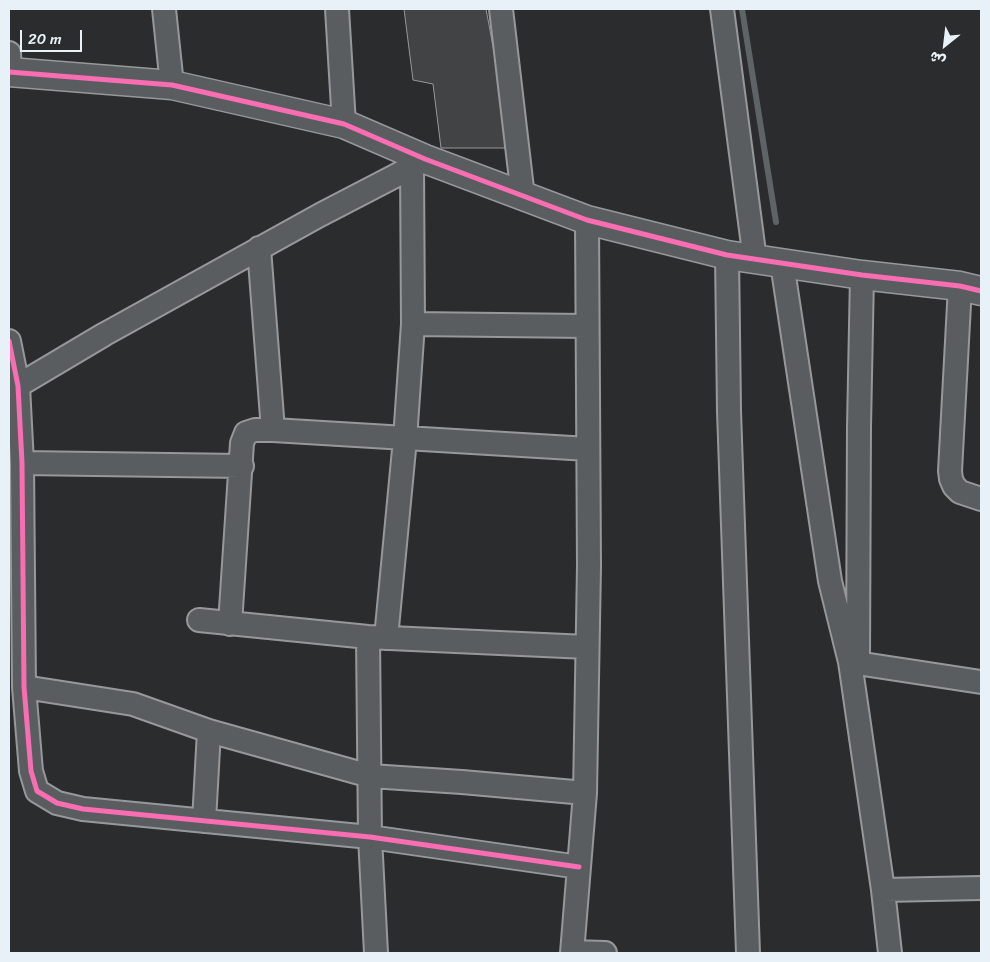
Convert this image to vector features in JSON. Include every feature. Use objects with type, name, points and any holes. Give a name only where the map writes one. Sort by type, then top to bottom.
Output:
[{"type":"street","points":[[164,9],[172,85]]},
{"type":"street","points":[[337,9],[344,124]]},
{"type":"street","points":[[501,9],[523,197]]},
{"type":"street","points":[[722,9],[755,260]]},
{"type":"street","points":[[9,66],[172,85],[344,124],[419,162],[587,220],[727,255],[862,275],[971,288],[950,480],[960,492],[981,499]]},
{"type":"street","points":[[13,388],[259,248],[419,162]]},
{"type":"street","points":[[376,953],[370,837],[370,776],[377,638],[405,438],[413,324],[419,162]]},
{"type":"street","points":[[587,220],[586,326],[589,566],[585,793],[572,953],[605,953]]},
{"type":"street","points":[[259,248],[274,430]]},
{"type":"street","points":[[727,255],[730,421],[748,953]]},
{"type":"street","points":[[782,263],[830,581],[854,663]]},
{"type":"street","points":[[862,275],[854,663],[890,953]]},
{"type":"street","points":[[413,324],[586,326]]},
{"type":"street","points":[[9,341],[22,463],[24,687],[31,771],[37,791],[58,803],[83,808],[370,837],[579,867]]},
{"type":"street","points":[[230,624],[242,466],[242,443],[246,433],[255,430],[274,430],[588,449]]},
{"type":"street","points":[[22,463],[242,466]]},
{"type":"street","points":[[200,620],[377,638],[587,647]]},
{"type":"street","points":[[854,663],[981,682]]},
{"type":"street","points":[[24,687],[133,704],[209,731],[370,776],[585,793]]},
{"type":"street","points":[[204,821],[209,731]]},
{"type":"street","points":[[883,890],[981,888]]},
{"type":"building","points":[[404,9],[486,9],[512,148],[441,148],[433,84],[413,80]]},
{"type":"waterway","points":[[742,9],[776,222]]},
{"type":"cycle path","points":[[9,72],[172,85],[344,124],[425,159],[587,220],[727,255],[862,275],[960,286],[981,291]]},
{"type":"cycle path","points":[[9,341],[18,386],[22,463],[24,687],[31,771],[37,791],[57,803],[83,809],[370,837],[579,867]]}]
